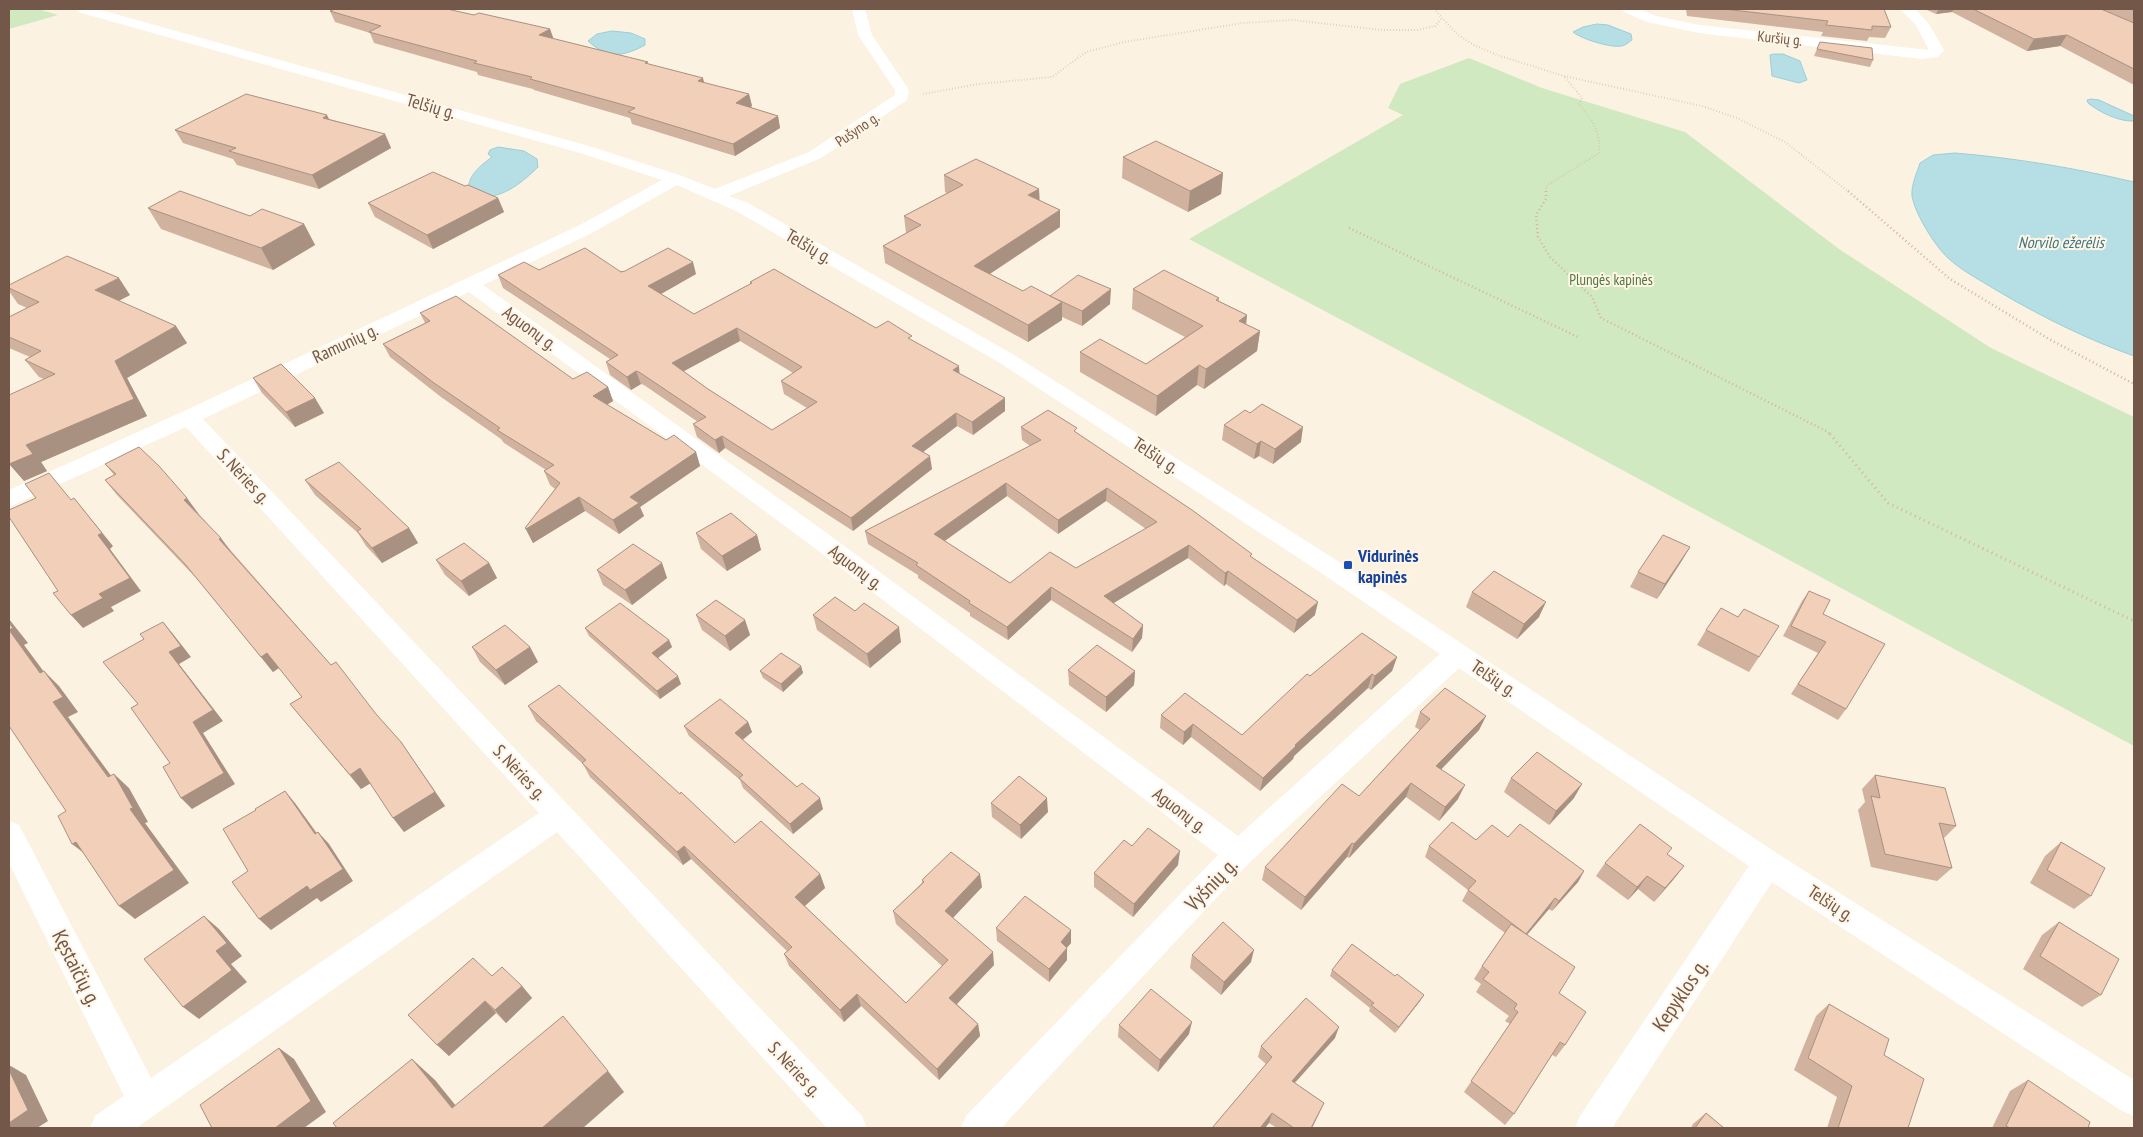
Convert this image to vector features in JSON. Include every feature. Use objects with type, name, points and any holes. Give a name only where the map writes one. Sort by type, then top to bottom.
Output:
[{"type":"street","name":"Telšių g.","points":[[84,9],[586,150],[676,179],[742,207],[1007,359],[1328,566],[1768,863],[2134,1099]]},
{"type":"street","points":[[859,9],[865,35],[902,90],[902,97]]},
{"type":"street","name":"Kuršių g.","points":[[1629,9],[1652,19],[1699,29],[1933,54],[1937,50],[1924,23],[1918,16],[1907,9]]},
{"type":"street","name":"Pušyno g.","points":[[716,195],[815,155],[902,97]]},
{"type":"street","name":"Ramunių g.","points":[[9,499],[189,417],[584,230],[676,179]]},
{"type":"street","name":"Aguonų g.","points":[[470,284],[824,543],[1239,854]]},
{"type":"street","name":"S. Nėries g.","points":[[189,417],[850,1128]]},
{"type":"street","name":"Vyšnių g.","points":[[978,1128],[1239,854],[1457,654]]},
{"type":"street","points":[[107,1128],[559,815]]},
{"type":"street","name":"Kęstaičių g.","points":[[9,834],[145,1102]]},
{"type":"street","name":"Kepyklos g.","points":[[1592,1128],[1768,863]]},
{"type":"path","points":[[1434,9],[1458,35],[1474,45],[1564,76],[1702,106],[1737,118],[1785,142],[1861,200],[1950,279],[2049,339],[2134,384]]},
{"type":"path","points":[[902,97],[978,84],[1052,77],[1086,52],[1124,42],[1243,23],[1292,20],[1382,30],[1408,30],[1435,26],[1442,18]]},
{"type":"path","points":[[1564,76],[1582,98],[1579,105],[1596,126],[1601,141],[1599,153],[1546,186],[1546,199],[1536,215],[1538,237],[1550,257],[1592,298],[1601,318],[1828,432],[1888,503],[2134,621]]},
{"type":"path","points":[[1348,228],[1578,337]]},
{"type":"green space","points":[[9,9],[38,9],[58,15],[9,29]]},
{"type":"green space","name":"Plungės kapinės","points":[[1469,58],[1542,88],[1685,132],[1839,249],[1991,348],[2134,417],[2134,746],[1189,239],[1403,115],[1388,108],[1400,84]]},
{"type":"water","points":[[1597,24],[1608,25],[1631,34],[1632,40],[1622,46],[1610,46],[1589,40],[1573,32],[1583,27]]},
{"type":"water","points":[[612,31],[631,33],[645,39],[645,45],[630,52],[616,54],[602,51],[588,41],[597,34]]},
{"type":"water","points":[[1783,54],[1800,61],[1807,80],[1799,83],[1772,76],[1770,55]]},
{"type":"water","points":[[2087,100],[2099,100],[2134,116],[2134,121],[2122,120],[2103,113],[2088,103]]},
{"type":"water","points":[[498,147],[524,151],[537,159],[538,167],[513,188],[498,195],[483,196],[468,191],[472,176],[479,167],[492,157],[488,154],[490,150]]},
{"type":"water","name":"Norvilo ežerėlis","points":[[1955,153],[2045,164],[2134,182],[2134,356],[2081,335],[2029,309],[1965,271],[1943,253],[1926,229],[1917,212],[1912,196],[1912,188],[1920,163],[1933,155]]},
{"type":"building","points":[[335,9],[447,9],[474,15],[479,13],[550,29],[539,35],[648,62],[645,63],[703,78],[698,81],[749,94],[736,103],[778,116],[733,144],[628,112],[635,108],[530,79],[532,77],[474,63],[477,61],[369,32],[381,26],[330,11]]},
{"type":"building","points":[[1724,9],[1884,9],[1891,27],[1872,26],[1872,30],[1826,25],[1828,21]]},
{"type":"building","points":[[1973,9],[2101,9],[2134,23],[2134,69],[2067,35],[2034,39]]},
{"type":"building","points":[[1820,42],[1872,48],[1873,60],[1817,49]]},
{"type":"building","points":[[246,94],[327,115],[323,118],[385,134],[312,175],[229,151],[236,148],[175,130]]},
{"type":"building","points":[[1156,141],[1223,173],[1190,191],[1123,157]]},
{"type":"building","points":[[976,159],[1039,189],[1028,195],[1060,210],[974,266],[1023,291],[1031,286],[1062,302],[1028,325],[883,246],[921,225],[904,216],[963,185],[944,175]]},
{"type":"building","points":[[433,172],[498,198],[427,235],[368,203]]},
{"type":"building","points":[[180,191],[250,216],[262,209],[304,224],[261,248],[148,208]]},
{"type":"building","points":[[585,248],[621,272],[668,248],[693,262],[648,286],[694,314],[774,269],[876,328],[888,321],[912,336],[908,338],[959,366],[953,370],[1005,398],[972,422],[956,413],[912,446],[930,456],[851,518],[722,436],[715,440],[693,424],[706,417],[639,372],[636,371],[627,377],[606,362],[618,355],[498,275],[524,262],[539,270]],"holes":[[[737,328],[802,367],[781,381],[817,402],[772,430],[708,389],[672,363]]]},
{"type":"building","points":[[67,256],[119,278],[95,290],[176,326],[115,361],[134,399],[26,445],[33,454],[9,464],[9,395],[55,374],[25,360],[41,351],[9,337],[9,317],[39,302],[9,288],[9,285]]},
{"type":"building","points":[[1164,270],[1219,298],[1216,300],[1247,315],[1239,321],[1260,331],[1206,369],[1199,365],[1157,396],[1080,352],[1100,339],[1146,364],[1203,326],[1133,289]]},
{"type":"building","points":[[1078,275],[1111,289],[1082,311],[1050,296]]},
{"type":"building","points":[[456,296],[573,379],[587,372],[608,387],[593,396],[666,440],[674,435],[696,452],[630,497],[639,503],[613,520],[579,497],[526,529],[560,483],[544,471],[554,465],[497,430],[500,428],[434,383],[383,344],[430,321],[420,313]]},
{"type":"building","points":[[281,364],[315,398],[286,412],[253,378]]},
{"type":"building","points":[[1262,404],[1303,427],[1275,449],[1261,441],[1257,444],[1224,425],[1245,410],[1250,413]]},
{"type":"building","points":[[1048,410],[1077,428],[1074,431],[1192,510],[1252,554],[1250,556],[1318,602],[1297,620],[1228,571],[1225,573],[1189,545],[1104,596],[1143,625],[1133,639],[1051,587],[1007,627],[969,603],[970,601],[916,565],[918,563],[865,531],[1041,440],[1021,427]],"holes":[[[1006,483],[1058,520],[1107,488],[1157,522],[1076,568],[1050,552],[1010,583],[934,534]]]},
{"type":"building","points":[[139,447],[159,466],[187,498],[184,500],[221,538],[219,539],[331,665],[336,662],[376,714],[401,742],[435,792],[393,818],[360,768],[350,775],[290,704],[302,697],[267,653],[261,657],[185,564],[105,480],[116,474],[105,464]]},
{"type":"building","points":[[339,462],[409,528],[372,548],[357,531],[361,529],[305,480]]},
{"type":"building","points":[[49,473],[71,500],[74,498],[102,533],[98,535],[130,578],[99,594],[103,598],[71,615],[53,593],[58,591],[9,517],[9,510],[36,498],[25,484]]},
{"type":"building","points":[[731,513],[757,535],[722,556],[696,533]]},
{"type":"building","points":[[1663,535],[1690,547],[1665,584],[1638,572]]},
{"type":"building","points":[[464,543],[489,563],[461,581],[436,560]]},
{"type":"building","points":[[633,544],[662,563],[625,590],[597,570]]},
{"type":"building","points":[[1494,571],[1546,602],[1524,624],[1472,592]]},
{"type":"building","points":[[1809,591],[1830,600],[1823,614],[1885,644],[1846,709],[1798,684],[1826,642],[1791,626]]},
{"type":"building","points":[[835,597],[855,611],[864,603],[899,627],[867,654],[813,615]]},
{"type":"building","points":[[716,600],[745,620],[725,636],[696,615]]},
{"type":"building","points":[[620,603],[669,640],[652,653],[678,676],[657,691],[585,628]]},
{"type":"building","points":[[1721,608],[1738,617],[1744,609],[1779,626],[1759,657],[1706,630]]},
{"type":"building","points":[[163,622],[181,646],[169,652],[213,710],[193,722],[224,773],[181,798],[163,767],[170,763],[131,708],[138,704],[103,662],[144,639],[140,634]]},
{"type":"building","points":[[505,625],[530,647],[496,670],[472,647]]},
{"type":"building","points":[[9,630],[40,673],[44,671],[63,697],[53,702],[108,777],[114,774],[133,808],[130,809],[174,870],[119,906],[76,842],[72,844],[58,816],[66,811],[9,726]]},
{"type":"building","points":[[1362,633],[1397,657],[1375,676],[1372,674],[1295,745],[1263,778],[1193,724],[1184,732],[1161,715],[1185,693],[1242,735],[1307,674],[1310,676]]},
{"type":"building","points":[[1097,645],[1135,671],[1106,697],[1068,670]]},
{"type":"building","points":[[781,653],[801,666],[781,684],[760,671]]},
{"type":"building","points":[[559,685],[680,794],[681,792],[735,843],[761,821],[820,874],[795,897],[906,1003],[948,960],[893,911],[924,882],[922,880],[951,852],[980,874],[945,911],[993,952],[949,998],[978,1024],[937,1069],[857,994],[840,1010],[784,954],[792,947],[684,846],[677,852],[582,763],[586,760],[528,706]]},
{"type":"building","points":[[1445,688],[1486,716],[1436,766],[1465,785],[1445,807],[1411,783],[1354,844],[1352,843],[1305,897],[1265,867],[1342,784],[1359,796],[1430,719],[1420,712]]},
{"type":"building","points":[[720,699],[748,722],[735,733],[797,787],[802,783],[820,798],[790,824],[739,778],[743,775],[684,726]]},
{"type":"building","points":[[1537,752],[1582,784],[1556,811],[1511,778]]},
{"type":"building","points":[[1875,775],[1945,788],[1956,826],[1939,823],[1952,868],[1885,854],[1871,796],[1880,798]]},
{"type":"building","points":[[1019,776],[1047,798],[1020,825],[991,803]]},
{"type":"building","points":[[285,791],[315,834],[318,832],[343,869],[310,890],[307,886],[259,919],[232,882],[248,871],[223,829]]},
{"type":"building","points":[[1452,822],[1476,840],[1492,825],[1508,837],[1520,824],[1584,871],[1559,901],[1555,898],[1526,934],[1468,890],[1476,881],[1429,846]]},
{"type":"building","points":[[1640,824],[1672,848],[1667,854],[1684,866],[1665,888],[1647,876],[1637,887],[1605,863]]},
{"type":"building","points":[[1148,828],[1180,851],[1134,904],[1094,873],[1124,840],[1132,846]]},
{"type":"building","points":[[2061,842],[2105,868],[2091,896],[2047,870]]},
{"type":"building","points":[[1025,896],[1071,930],[1061,942],[1067,948],[1049,969],[996,928]]},
{"type":"building","points":[[204,916],[227,943],[216,951],[232,970],[183,1007],[144,959]]},
{"type":"building","points":[[1223,922],[1254,950],[1224,982],[1192,955]]},
{"type":"building","points":[[2059,922],[2119,959],[2101,995],[2040,956]]},
{"type":"building","points":[[1511,924],[1575,967],[1559,993],[1586,1012],[1565,1045],[1560,1042],[1514,1114],[1471,1081],[1518,1012],[1514,1009],[1517,1004],[1483,979],[1489,972],[1482,966]]},
{"type":"building","points":[[1352,944],[1395,976],[1397,974],[1424,995],[1399,1027],[1371,1005],[1374,1003],[1332,970]]},
{"type":"building","points":[[473,958],[492,976],[502,967],[522,986],[495,1010],[485,1001],[437,1045],[408,1015]]},
{"type":"building","points":[[1151,989],[1192,1022],[1160,1060],[1119,1025]]},
{"type":"building","points":[[1306,998],[1339,1027],[1292,1081],[1324,1103],[1311,1128],[1294,1128],[1272,1113],[1260,1128],[1212,1128],[1272,1057],[1261,1046]]},
{"type":"building","points":[[1829,1004],[1889,1039],[1884,1055],[1924,1079],[1908,1128],[1838,1128],[1852,1086],[1808,1058]]},
{"type":"building","points":[[563,1016],[608,1071],[542,1128],[337,1128],[333,1123],[412,1059],[452,1108]]},
{"type":"building","points":[[279,1048],[311,1101],[275,1128],[212,1128],[200,1105]]},
{"type":"building","points":[[9,1070],[28,1110],[9,1123]]},
{"type":"building","points":[[2028,1080],[2090,1122],[2088,1128],[2010,1128],[2006,1126]]},
{"type":"building","points":[[1706,1113],[1724,1128],[1695,1128]]},
{"type":"place","name":"Vidurinės kapinės","points":[[1348,565]]}]
